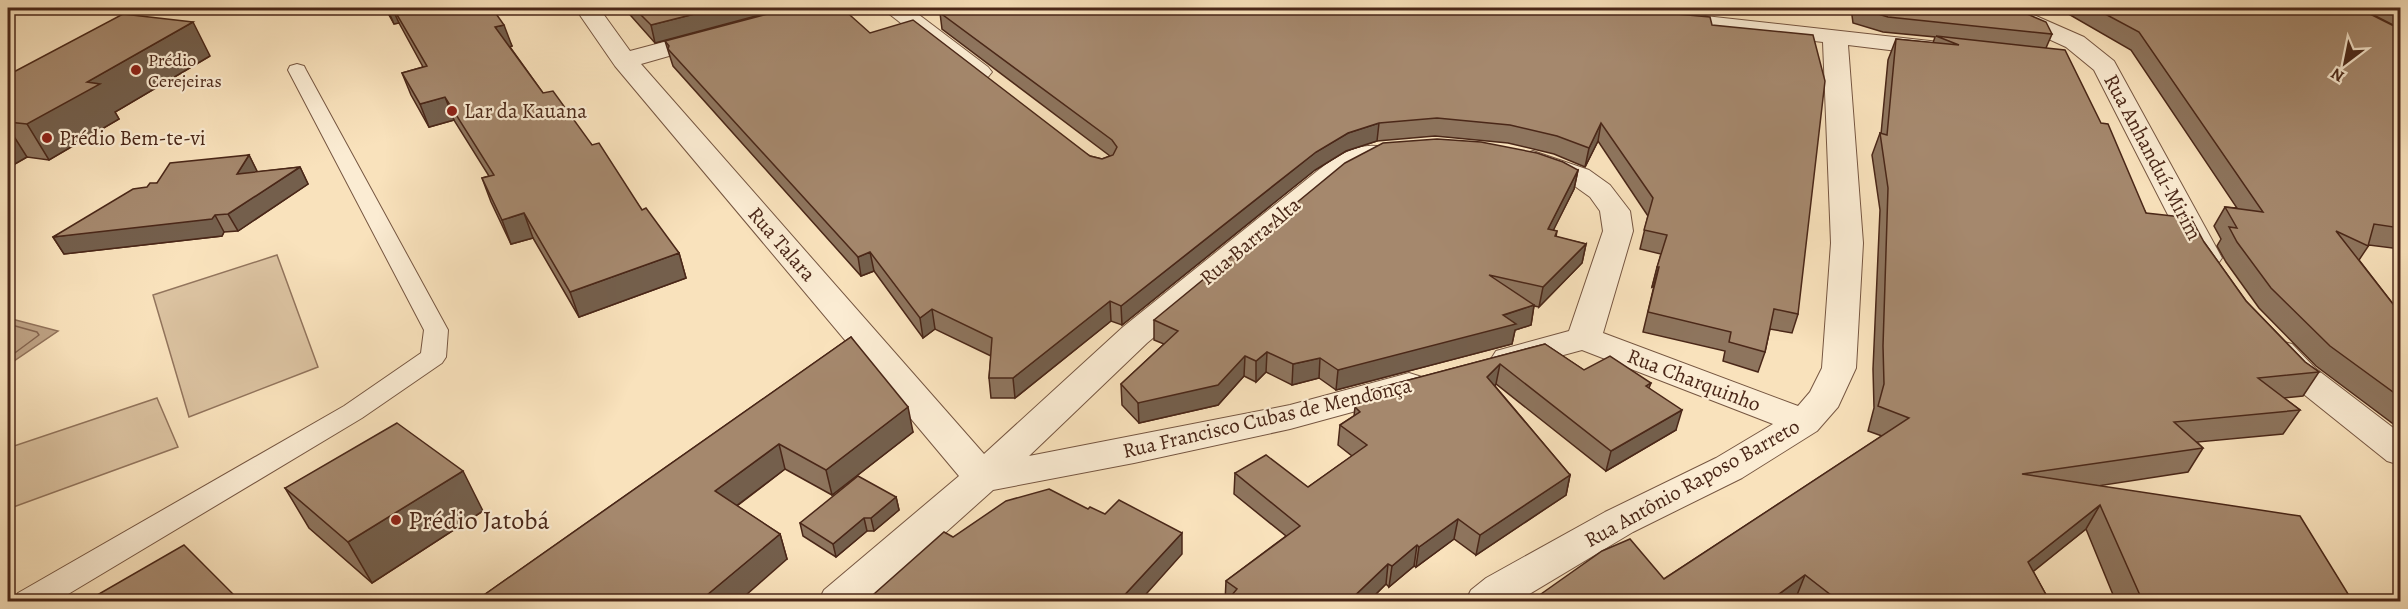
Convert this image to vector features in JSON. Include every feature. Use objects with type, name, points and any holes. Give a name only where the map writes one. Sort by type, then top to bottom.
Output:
[{"type":"street","name":"Rua Talara","points":[[587,8],[624,60],[982,478]]},
{"type":"street","points":[[896,8],[999,87]]},
{"type":"street","points":[[1775,8],[1823,34]]},
{"type":"street","points":[[2000,8],[2075,42],[2105,66]]},
{"type":"street","points":[[1643,17],[1823,34],[1965,52]]},
{"type":"street","points":[[624,60],[726,32]]},
{"type":"street","name":"Rua Antônio Raposo Barreto","points":[[1486,602],[1501,590],[1619,522],[1729,468],[1804,422],[1826,398],[1839,368],[1847,243],[1823,34]]},
{"type":"street","points":[[2058,61],[2105,66]]},
{"type":"street","name":"Rua Anhanduí-Mirim","points":[[2105,66],[2209,264],[2221,281]]},
{"type":"street","name":"Rua Barra Alta","points":[[839,602],[982,478],[1135,335],[1326,178],[1347,162],[1378,151],[1400,148]]},
{"type":"street","points":[[1471,368],[1584,338],[1618,231],[1615,211],[1600,191],[1579,176],[1551,165],[1502,153]]},
{"type":"street","points":[[2261,333],[2303,376],[2400,452]]},
{"type":"street","name":"Rua Charquinho","points":[[1584,338],[1804,422]]},
{"type":"street","name":"Rua Francisco Cubas de Mendonça","points":[[982,478],[1134,450],[1290,417],[1437,378]]},
{"type":"lane","points":[[29,602],[353,412],[433,357],[436,330],[297,70]]},
{"type":"shaded area","points":[[277,255],[318,367],[189,417],[153,295]]},
{"type":"shaded area","points":[[157,398],[178,447],[8,509],[8,448]]},
{"type":"water","points":[[8,318],[58,331],[8,365]]},
{"type":"building","points":[[393,8],[492,8],[504,25],[495,27],[543,93],[553,91],[592,145],[599,143],[642,210],[646,208],[679,253],[570,292],[524,213],[502,220],[482,178],[494,175],[445,97],[420,104],[402,73],[427,66]]},
{"type":"building","points":[[634,8],[718,8],[651,25]]},
{"type":"building","points":[[790,8],[842,8],[870,33],[913,20],[1090,156],[1102,159],[1113,155],[1117,147],[1112,140],[939,12],[953,8],[1609,8],[1710,17],[1712,25],[1813,35],[1825,81],[1798,314],[1774,309],[1765,352],[1729,342],[1731,332],[1648,312],[1659,267],[1657,267],[1667,235],[1644,230],[1653,198],[1601,123],[1589,148],[1557,136],[1510,125],[1437,118],[1379,123],[1348,133],[1316,152],[1121,306],[1110,301],[1013,378],[989,378],[992,338],[932,309],[920,318],[870,252],[858,257],[668,49],[669,46],[665,41]]},
{"type":"building","points":[[1858,8],[2013,8],[2046,22],[2052,34],[1888,17]]},
{"type":"building","points":[[2094,8],[2358,8],[2400,29],[2400,228],[2374,224],[2368,246],[2336,231],[2400,313],[2400,397],[2330,346],[2271,288],[2237,242],[2229,227],[2237,228],[2225,207],[2263,212],[2139,32]]},
{"type":"building","points":[[123,14],[193,22],[87,82],[100,84],[27,124],[8,122],[8,75]]},
{"type":"building","points":[[1936,36],[2065,50],[2101,123],[2108,124],[2146,213],[2191,218],[2204,242],[2246,301],[2305,362],[2319,372],[2258,378],[2300,410],[2174,422],[2203,448],[2022,474],[2300,516],[2353,602],[2143,602],[2100,505],[2028,562],[2050,602],[1840,602],[1805,575],[1768,602],[1533,602],[1602,551],[1630,539],[1664,579],[1909,418],[1878,406],[1884,384],[1888,188],[1880,133],[1887,135],[1896,39],[1959,45]]},
{"type":"building","points":[[1437,139],[1481,142],[1537,153],[1578,170],[1548,229],[1557,231],[1555,236],[1586,244],[1543,287],[1489,275],[1534,305],[1503,315],[1516,324],[1338,370],[1320,358],[1293,364],[1267,352],[1256,361],[1245,356],[1218,385],[1138,403],[1121,384],[1178,331],[1154,320],[1345,163],[1383,143]]},
{"type":"building","points":[[249,155],[237,174],[300,167],[228,214],[215,215],[212,219],[53,237],[133,189],[157,183],[170,163]]},
{"type":"building","points":[[851,337],[908,407],[826,470],[779,444],[715,491],[780,534],[701,600],[703,602],[474,602]]},
{"type":"building","points":[[1545,344],[1584,370],[1610,356],[1651,383],[1646,386],[1682,410],[1611,451],[1500,364],[1487,377],[1570,475],[1480,535],[1458,519],[1419,547],[1417,545],[1392,566],[1388,564],[1348,602],[1323,602],[1314,595],[1308,602],[1226,602],[1237,589],[1226,581],[1300,526],[1235,473],[1266,455],[1308,487],[1367,445],[1340,425],[1360,412],[1355,407],[1374,396],[1367,391]]},
{"type":"building","points":[[397,423],[463,471],[348,542],[285,488]]},
{"type":"building","points":[[858,476],[896,497],[871,518],[864,518],[833,544],[800,523]]},
{"type":"building","points":[[1049,489],[1088,509],[1090,507],[1105,514],[1119,500],[1182,533],[1118,602],[865,602],[944,532],[953,537],[1006,501]]},
{"type":"building","points":[[184,545],[238,599],[233,602],[85,602]]},
{"type":"place","name":"Prédio Cerejeiras","points":[[136,70]]},
{"type":"place","name":"Lar da Kauana","points":[[452,111]]},
{"type":"place","name":"Prédio Bem-te-vi","points":[[47,138]]},
{"type":"place","name":"Prédio Jatobá","points":[[396,520]]}]
